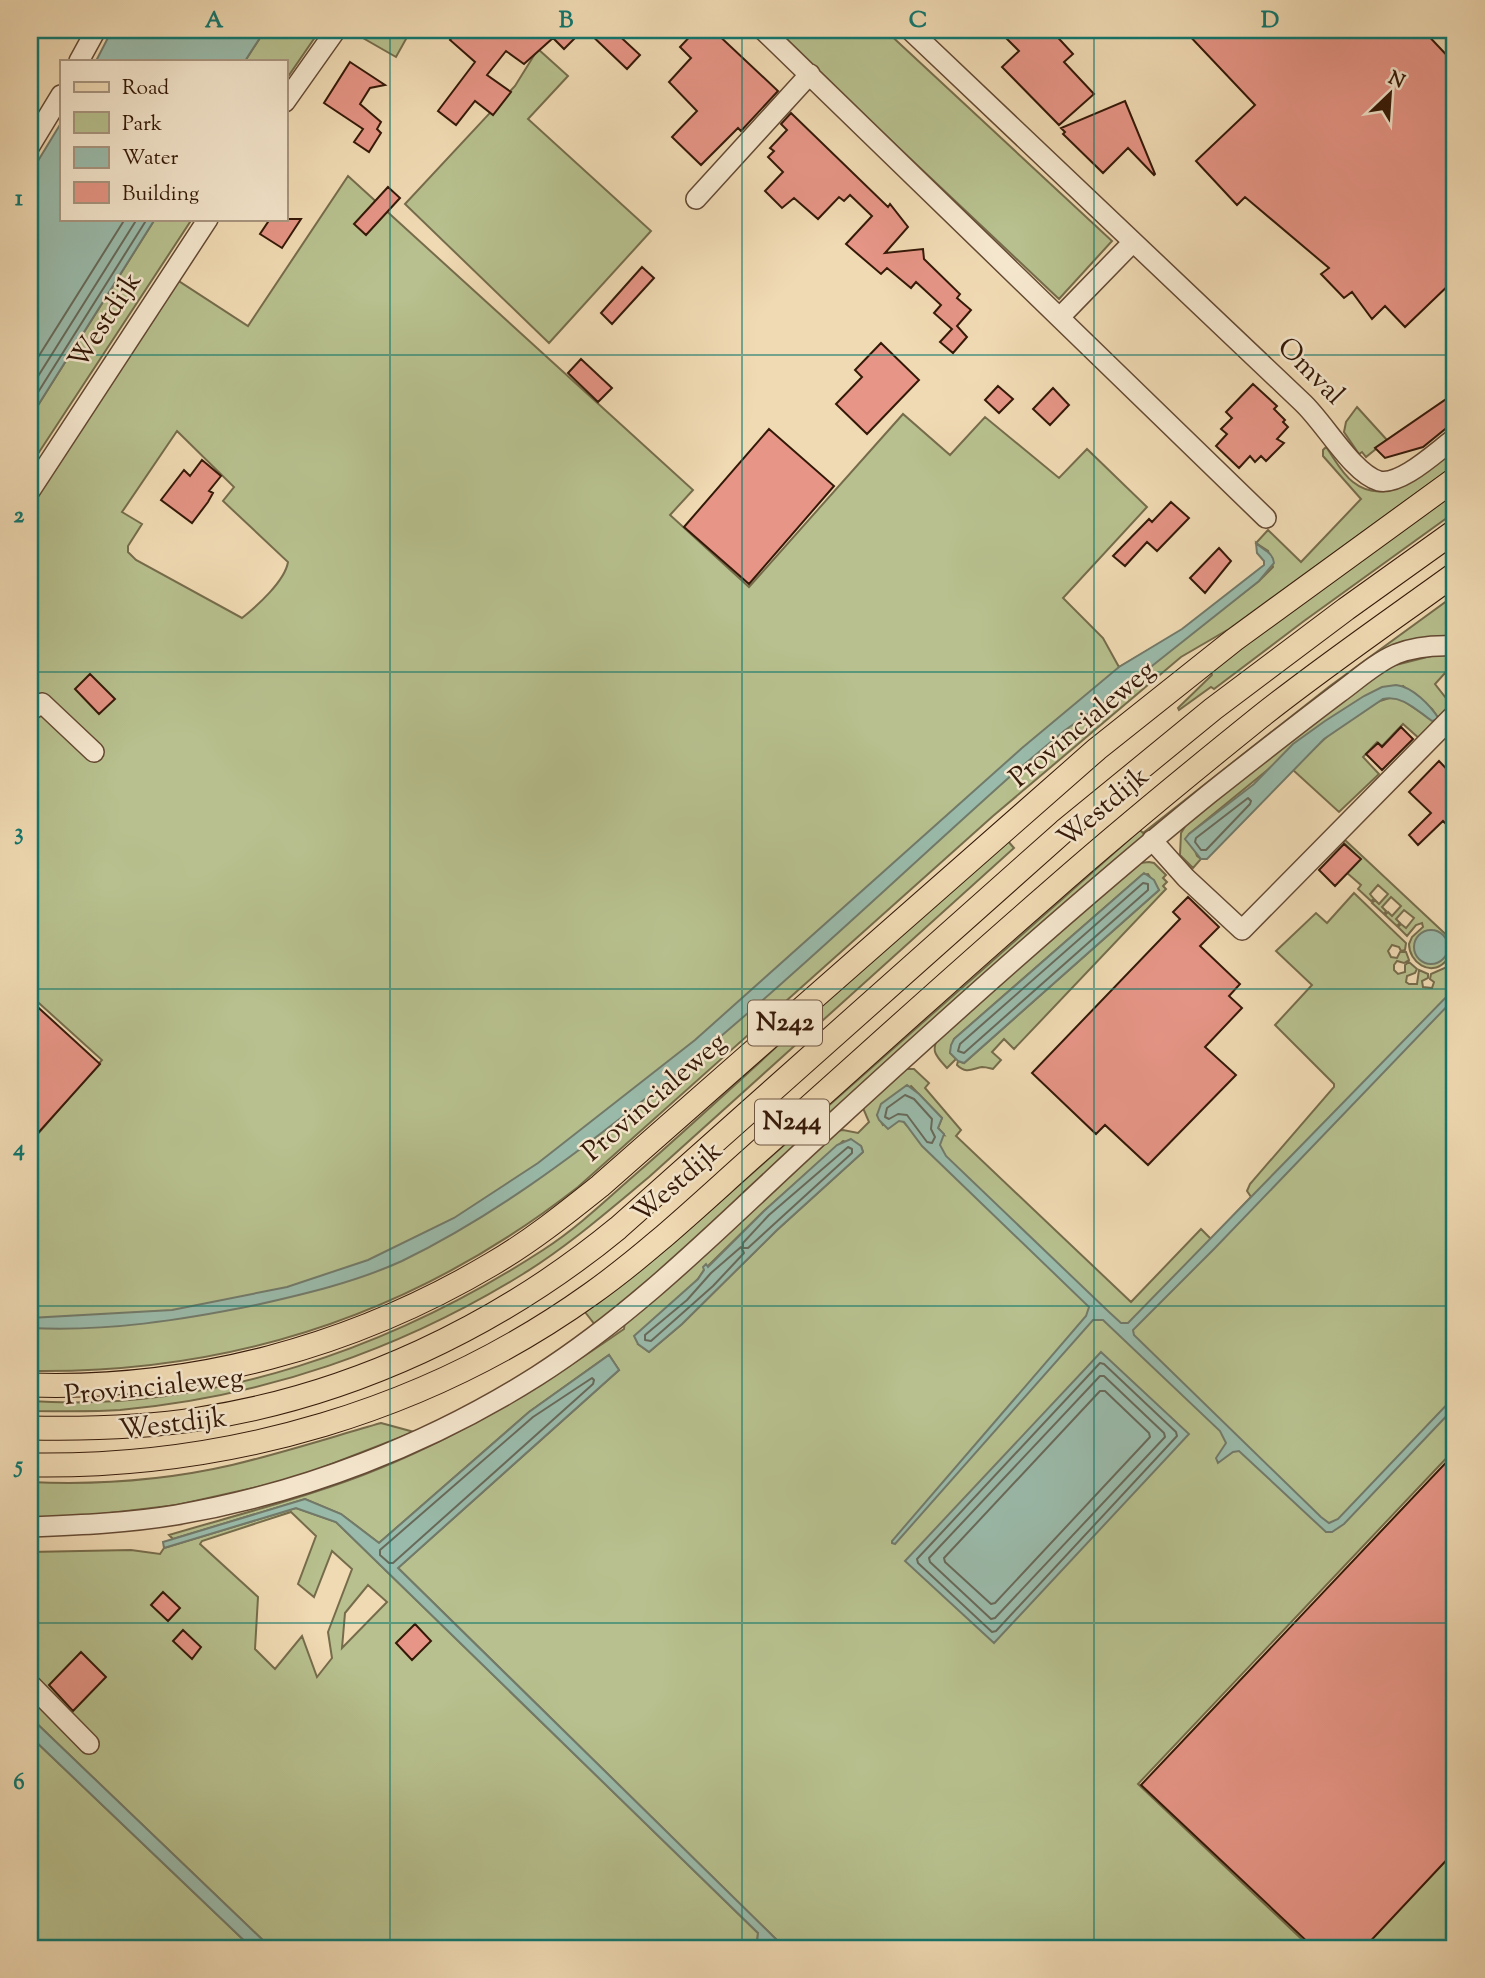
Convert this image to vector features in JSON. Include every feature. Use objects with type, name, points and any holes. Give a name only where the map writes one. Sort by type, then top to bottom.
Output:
[{"type":"main road","name":"Provincialeweg","points":[[30,1385],[71,1387],[139,1383],[208,1373],[275,1357],[367,1327],[493,1264],[600,1186],[1106,741],[1298,592],[1455,479]]},
{"type":"main road","name":"Provincialeweg","points":[[30,1428],[124,1427],[199,1419],[298,1397],[373,1371],[429,1347],[493,1315],[534,1290],[592,1250],[647,1203],[1064,831],[1123,782],[1284,655],[1455,531]]},
{"type":"main road","name":"Westdijk","points":[[30,1465],[149,1461],[259,1443],[305,1432],[395,1401],[440,1381],[557,1317],[661,1239],[1047,895],[1158,801],[1262,716],[1455,574]]},
{"type":"street","points":[[80,60],[96,30]]},
{"type":"street","points":[[287,99],[336,30]]},
{"type":"street","points":[[763,30],[1061,316],[1266,518]]},
{"type":"street","name":"Omval","points":[[910,30],[1311,410],[1364,474],[1378,481],[1399,479],[1455,438]]},
{"type":"street","points":[[696,199],[810,75]]},
{"type":"street","points":[[30,146],[60,96]]},
{"type":"street","name":"Westdijk","points":[[30,491],[207,220]]},
{"type":"street","points":[[1061,316],[1132,243]]},
{"type":"street","name":"Westdijk","points":[[30,1527],[108,1523],[177,1515],[280,1491],[389,1453],[466,1417],[537,1376],[608,1327],[663,1281],[914,1048],[1152,840],[1282,735],[1395,654],[1455,646]]},
{"type":"street","points":[[30,711],[42,703],[94,752]]},
{"type":"street","points":[[1152,840],[1186,878],[1242,930],[1455,714]]},
{"type":"street","points":[[30,1684],[89,1744]]},
{"type":"green space","points":[[265,30],[320,30],[287,78],[287,60],[246,60]]},
{"type":"green space","points":[[349,30],[411,30],[396,57]]},
{"type":"green space","points":[[774,30],[885,30],[1112,241],[1059,299]]},
{"type":"green space","points":[[538,49],[568,76],[528,119],[651,231],[549,343],[405,204],[515,86]]},
{"type":"green space","points":[[348,176],[693,490],[670,515],[749,587],[903,414],[950,455],[985,417],[1059,478],[1087,449],[1147,507],[1063,598],[1103,638],[1119,667],[1167,639],[1173,647],[1259,581],[1273,567],[1268,551],[1256,543],[1268,530],[1301,562],[1361,499],[1323,456],[1326,447],[1349,479],[1366,489],[1380,491],[1407,484],[1455,449],[1455,465],[1229,629],[1181,657],[993,816],[578,1187],[517,1231],[453,1269],[388,1301],[320,1327],[251,1347],[179,1361],[106,1369],[30,1371],[30,1143],[102,1060],[30,995],[30,508],[177,280],[248,326]],"holes":[[[177,431],[234,487],[223,501],[288,562],[276,585],[242,618],[136,560],[128,552],[128,546],[142,524],[122,512]]]},
{"type":"green space","points":[[154,220],[191,220],[30,466],[30,418]]},
{"type":"green space","points":[[1357,407],[1387,440],[1366,457],[1362,452],[1359,454],[1344,432],[1346,422]]},
{"type":"green space","points":[[1455,493],[1455,512],[1214,689],[1211,687],[1179,710],[1212,675],[1211,672],[1279,619]]},
{"type":"green space","points":[[1455,595],[1455,637],[1394,651],[776,1163],[693,1244],[596,1326],[585,1312],[703,1217],[1140,830],[1143,833],[1330,686]]},
{"type":"green space","points":[[1435,655],[1455,655],[1455,683],[1445,673],[1435,684],[1449,702],[1448,708],[1439,719],[1432,709],[1403,686],[1276,763],[1189,834],[1197,856],[1201,859],[1193,868],[1180,855],[1181,833],[1186,825],[1304,726],[1384,668]]},
{"type":"green space","points":[[1394,697],[1435,722],[1421,740],[1403,724],[1382,746],[1377,742],[1363,757],[1379,774],[1339,812],[1293,770],[1339,726],[1366,708]]},
{"type":"green space","points":[[1007,840],[1014,848],[649,1177],[572,1240],[523,1274],[476,1301],[379,1347],[278,1381],[173,1404],[120,1410],[30,1411],[30,1401],[97,1402],[165,1396],[232,1384],[298,1366],[362,1344],[486,1285],[543,1250],[587,1217]]},
{"type":"green space","points":[[1345,840],[1455,943],[1445,962],[1427,968],[1416,962],[1409,944],[1412,937],[1423,927],[1422,923],[1416,925],[1407,936],[1398,927],[1401,924],[1406,928],[1414,918],[1404,910],[1396,919],[1400,923],[1397,926],[1385,915],[1388,912],[1392,916],[1401,906],[1391,897],[1382,907],[1386,911],[1384,914],[1372,903],[1375,900],[1379,904],[1388,894],[1378,885],[1370,894],[1374,899],[1371,901],[1358,889],[1361,885],[1347,873],[1360,859],[1343,842]]},
{"type":"green space","points":[[1140,863],[1154,863],[1166,875],[1163,878],[1167,882],[1163,886],[1166,889],[1014,1049],[1004,1039],[992,1052],[1001,1060],[993,1069],[982,1067],[966,1070],[957,1065],[958,1061],[964,1063],[1159,890],[1148,874],[1142,875],[954,1039],[950,1053],[956,1059],[947,1068],[935,1050],[939,1036]]},
{"type":"green space","points":[[1354,893],[1406,943],[1405,950],[1401,951],[1399,947],[1392,945],[1388,951],[1391,957],[1397,958],[1400,952],[1406,952],[1409,960],[1404,963],[1397,961],[1394,965],[1398,974],[1405,972],[1405,965],[1409,962],[1417,969],[1415,973],[1407,976],[1406,982],[1409,984],[1417,984],[1419,970],[1428,974],[1428,978],[1422,981],[1423,987],[1432,988],[1434,982],[1430,979],[1431,974],[1447,967],[1455,956],[1455,1449],[1138,1784],[1311,1948],[785,1948],[398,1568],[619,1370],[609,1355],[529,1412],[379,1543],[341,1514],[305,1499],[173,1539],[169,1535],[315,1492],[398,1461],[498,1410],[562,1371],[624,1329],[625,1321],[831,1132],[843,1130],[858,1133],[869,1122],[863,1108],[906,1069],[914,1069],[929,1083],[925,1088],[961,1130],[956,1136],[1131,1302],[1201,1229],[1211,1239],[1251,1197],[1247,1191],[1250,1184],[1334,1087],[1275,1025],[1312,985],[1276,951],[1316,913],[1327,923]],"holes":[[[911,1086],[942,1118],[938,1128],[944,1135],[911,1130],[902,1120],[883,1125],[877,1115]],[[843,1141],[861,1146],[863,1152],[777,1230],[682,1324],[649,1352],[638,1344],[704,1270],[764,1211]]]},
{"type":"green space","points":[[381,1423],[414,1432],[293,1479],[177,1505],[76,1517],[30,1519],[30,1482],[106,1482],[207,1470]]},
{"type":"green space","points":[[296,1508],[336,1522],[758,1933],[757,1943],[771,1948],[271,1948],[30,1717],[30,1552],[131,1550],[160,1554],[164,1548]],"holes":[[[291,1512],[316,1536],[298,1584],[314,1597],[332,1551],[352,1569],[328,1632],[332,1658],[317,1677],[302,1636],[275,1669],[255,1649],[258,1597],[200,1544],[202,1541]],[[368,1585],[387,1602],[342,1648],[345,1613]]]},
{"type":"green space","points":[[30,1736],[252,1948],[30,1948]]},
{"type":"green space","points":[[1455,1850],[1455,1948],[1362,1948]]},
{"type":"water","points":[[112,30],[265,30],[246,60],[97,60]]},
{"type":"water","points":[[60,125],[60,220],[154,220],[30,418],[30,174]]},
{"type":"water","points":[[1256,543],[1270,554],[1274,563],[1259,581],[1128,685],[1064,731],[1014,773],[697,1057],[591,1141],[499,1206],[402,1261],[312,1292],[256,1305],[144,1324],[30,1328],[30,1318],[172,1310],[287,1287],[368,1260],[454,1218],[538,1163],[695,1040],[1022,748],[1119,667],[1182,629],[1264,565],[1257,553]]},
{"type":"water","points":[[1396,685],[1409,689],[1431,708],[1439,719],[1432,721],[1403,701],[1383,699],[1324,739],[1207,859],[1201,859],[1185,839],[1189,834],[1254,784],[1293,744],[1364,696],[1382,687]]},
{"type":"water","points":[[1144,873],[1154,880],[1159,890],[964,1063],[950,1053],[954,1039]]},
{"type":"water","points":[[1431,930],[1443,935],[1448,947],[1443,959],[1431,964],[1419,959],[1414,947],[1419,935]]},
{"type":"water","points":[[1455,988],[1455,998],[1133,1330],[1134,1335],[1329,1523],[1338,1519],[1455,1396],[1455,1407],[1344,1524],[1332,1532],[1326,1532],[1239,1451],[1233,1452],[1218,1463],[1216,1458],[1226,1443],[1220,1431],[1103,1320],[1093,1320],[895,1544],[892,1543],[1086,1316],[1089,1307],[922,1146],[904,1122],[899,1121],[888,1129],[877,1115],[881,1104],[907,1085],[919,1094],[942,1118],[938,1128],[944,1134],[940,1145],[946,1156],[1109,1312],[1121,1323],[1128,1323]]},
{"type":"water","points":[[851,1139],[861,1146],[863,1152],[777,1230],[682,1324],[649,1352],[638,1344],[634,1336],[698,1279],[706,1264],[708,1267],[764,1211],[837,1145]]},
{"type":"water","points":[[1101,1352],[1189,1434],[994,1643],[905,1561]]},
{"type":"water","points":[[609,1355],[619,1370],[398,1568],[785,1948],[761,1948],[757,1943],[758,1933],[336,1522],[296,1508],[164,1548],[163,1542],[305,1499],[341,1514],[379,1543],[529,1412]]},
{"type":"water","points":[[30,1717],[271,1948],[252,1948],[30,1736]]},
{"type":"building","points":[[458,30],[583,30],[564,49],[553,38],[524,64],[506,51],[487,75],[511,92],[493,115],[475,101],[456,125],[438,111],[475,62],[450,40]]},
{"type":"building","points":[[586,30],[613,30],[640,55],[627,69]]},
{"type":"building","points":[[696,30],[713,30],[778,91],[741,131],[738,128],[701,165],[672,137],[697,111],[669,82],[691,58],[680,47]]},
{"type":"building","points":[[998,30],[1051,30],[1073,54],[1064,62],[1094,94],[1059,125],[1002,67],[1019,51]]},
{"type":"building","points":[[1184,30],[1423,30],[1455,64],[1455,279],[1405,327],[1385,306],[1372,319],[1352,292],[1344,298],[1321,274],[1329,268],[1245,197],[1237,205],[1196,161],[1255,105]]},
{"type":"building","points":[[350,62],[385,85],[370,88],[360,104],[381,122],[377,129],[381,133],[369,152],[354,142],[363,129],[324,103]]},
{"type":"building","points":[[1125,101],[1154,175],[1128,148],[1103,173],[1063,134],[1065,132],[1061,128]]},
{"type":"building","points":[[791,113],[888,207],[890,204],[908,227],[885,253],[923,249],[924,259],[960,294],[957,298],[971,310],[957,326],[967,337],[953,353],[940,342],[952,329],[934,313],[941,305],[916,282],[911,288],[887,268],[881,274],[846,244],[872,216],[850,195],[844,201],[839,197],[818,219],[794,198],[782,208],[765,191],[783,172],[768,157],[774,151],[770,148],[787,130],[781,124]]},
{"type":"building","points":[[388,187],[400,198],[366,235],[354,224]]},
{"type":"building","points":[[301,219],[282,248],[260,234],[269,220]]},
{"type":"building","points":[[642,267],[654,278],[612,324],[601,313]]},
{"type":"building","points":[[881,343],[919,380],[867,434],[836,404],[862,377],[855,370]]},
{"type":"building","points":[[581,359],[612,388],[598,402],[568,373]]},
{"type":"building","points":[[1253,384],[1277,406],[1274,409],[1288,427],[1277,439],[1284,443],[1266,461],[1261,456],[1255,462],[1250,456],[1239,468],[1216,446],[1227,434],[1221,429],[1232,418],[1226,412]]},
{"type":"building","points":[[998,386],[1013,399],[999,413],[985,400]]},
{"type":"building","points":[[1053,388],[1069,405],[1050,425],[1033,409]]},
{"type":"building","points":[[1455,393],[1455,421],[1423,447],[1385,458],[1375,448]]},
{"type":"building","points":[[769,429],[834,486],[749,584],[684,527]]},
{"type":"building","points":[[202,460],[221,476],[209,491],[213,493],[208,502],[192,523],[161,500],[184,470],[190,476]]},
{"type":"building","points":[[1171,502],[1189,518],[1157,551],[1147,542],[1125,566],[1113,556],[1149,519],[1152,522]]},
{"type":"building","points":[[1219,548],[1231,561],[1205,593],[1190,578]]},
{"type":"building","points":[[90,674],[115,699],[99,714],[75,689]]},
{"type":"building","points":[[1401,727],[1413,739],[1382,770],[1366,754],[1378,743],[1382,747]]},
{"type":"building","points":[[1439,761],[1455,778],[1455,833],[1443,821],[1418,845],[1409,835],[1431,813],[1409,792]]},
{"type":"building","points":[[1344,844],[1361,859],[1335,886],[1319,870]]},
{"type":"building","points":[[1188,897],[1219,927],[1200,946],[1240,984],[1229,996],[1242,1008],[1205,1047],[1236,1075],[1148,1165],[1105,1125],[1096,1134],[1032,1073],[1180,919],[1173,912]]},
{"type":"building","points":[[30,1000],[100,1064],[30,1142]]},
{"type":"building","points":[[1455,1453],[1455,1851],[1364,1948],[1314,1948],[1141,1785]]},
{"type":"building","points":[[163,1592],[180,1608],[168,1621],[151,1605]]},
{"type":"building","points":[[415,1624],[431,1641],[412,1660],[396,1643]]},
{"type":"building","points":[[183,1630],[201,1647],[192,1659],[173,1641]]},
{"type":"building","points":[[81,1652],[106,1677],[73,1711],[49,1685]]}]
